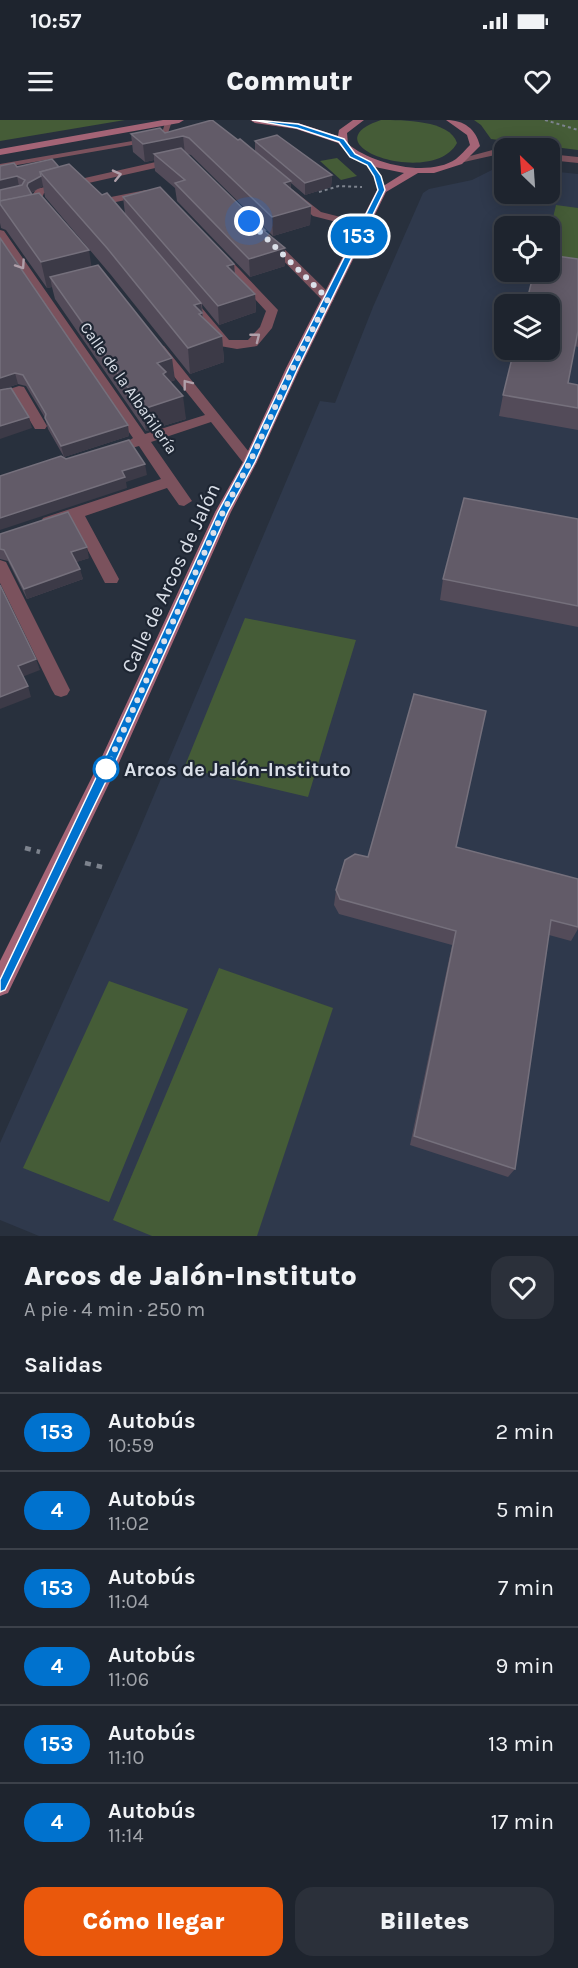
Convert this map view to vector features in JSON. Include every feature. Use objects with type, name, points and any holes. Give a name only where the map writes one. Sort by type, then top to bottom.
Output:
[{"type":"street","points":[[255,120],[298,126],[341,141],[352,155],[369,164],[391,169],[416,170],[444,167],[464,159],[494,153]]},
{"type":"street","points":[[451,120],[467,129],[474,140],[475,146],[464,159]]},
{"type":"street","points":[[0,152],[174,121]]},
{"type":"street","points":[[298,126],[356,121]]},
{"type":"street","points":[[341,141],[342,134],[356,121]]},
{"type":"street","points":[[474,140],[494,148]]},
{"type":"street","points":[[560,158],[578,160]]},
{"type":"street","points":[[47,215],[36,198],[40,192],[189,163]]},
{"type":"street","points":[[369,164],[378,176],[382,190],[416,170]]},
{"type":"street","points":[[88,182],[109,206],[143,193],[155,193]]},
{"type":"street","points":[[281,183],[317,214],[364,226]]},
{"type":"street","name":"Calle de Arcos de Jalón","points":[[0,985],[108,765],[223,512],[250,462],[293,368],[382,190]]},
{"type":"street","name":"Calle de la Albañilería","points":[[0,233],[48,295],[184,501]]},
{"type":"street","points":[[261,233],[328,299]]},
{"type":"street","points":[[180,290],[225,343],[237,345],[252,343],[266,328],[272,310],[209,244]]},
{"type":"street","points":[[148,334],[250,462]]},
{"type":"street","points":[[6,391],[40,426]]},
{"type":"street","points":[[122,446],[213,417]]},
{"type":"street","points":[[32,527],[172,481]]},
{"type":"street","points":[[76,513],[111,579]]},
{"type":"street","points":[[0,566],[61,690]]},
{"type":"lane","points":[[0,166],[164,138],[174,121]]},
{"type":"path","points":[[545,120],[578,129]]},
{"type":"path","points":[[331,178],[339,186]]},
{"type":"path","points":[[299,198],[339,186],[382,190]]},
{"type":"shaded area","points":[[494,169],[494,204],[560,204],[560,172],[578,174],[578,1236],[39,1236],[0,1220],[0,1143],[136,838],[320,401],[335,403],[373,307],[423,193],[429,189],[472,180]]},
{"type":"green space","points":[[0,120],[125,120],[0,141]]},
{"type":"green space","points":[[381,120],[413,121],[436,126],[453,135],[457,143],[444,156],[424,162],[402,162],[382,158],[365,150],[357,140],[361,130]]},
{"type":"green space","points":[[474,120],[578,120],[578,150],[560,148],[560,138],[491,139],[481,125]]},
{"type":"green space","points":[[337,158],[357,176],[341,180],[320,161]]},
{"type":"green space","points":[[556,205],[578,208],[578,270],[560,268],[560,216],[553,216]]},
{"type":"green space","points":[[245,618],[356,640],[308,797],[184,768]]},
{"type":"green space","points":[[219,968],[333,1008],[257,1236],[152,1236],[113,1220]]},
{"type":"green space","points":[[109,981],[188,1009],[109,1202],[23,1168]]},
{"type":"building","points":[[212,120],[238,140],[240,139],[291,181],[284,183],[311,206],[272,217],[189,138],[183,136],[143,144],[131,134],[160,128],[165,133]]},
{"type":"building","points":[[277,135],[332,175],[305,183],[255,141]]},
{"type":"building","points":[[181,148],[265,230],[263,230],[285,248],[249,259],[175,183],[185,180],[154,154]]},
{"type":"building","points":[[52,159],[59,167],[40,172],[41,176],[28,183],[27,186],[32,195],[0,201],[0,190],[22,185],[25,180],[17,176],[0,180],[0,166],[14,163],[17,167]]},
{"type":"building","points":[[69,164],[102,195],[107,193],[201,303],[194,305],[202,313],[199,314],[222,336],[188,348],[107,248],[40,172]]},
{"type":"building","points":[[160,187],[234,264],[227,266],[255,294],[218,306],[123,197]]},
{"type":"building","points":[[39,193],[89,250],[41,262],[0,204],[0,201]]},
{"type":"building","points":[[0,238],[128,425],[61,446],[45,418],[46,414],[23,375],[15,373],[0,378]]},
{"type":"building","points":[[560,257],[578,259],[578,331],[568,383],[578,385],[578,408],[503,395],[512,360],[560,360],[560,294],[528,294],[532,282],[560,282]]},
{"type":"building","points":[[98,265],[172,358],[157,363],[166,372],[163,374],[183,396],[143,409],[50,277]]},
{"type":"building","points":[[11,388],[29,417],[0,426],[0,390]]},
{"type":"building","points":[[129,440],[145,464],[122,471],[125,477],[0,518],[0,476],[61,456],[66,459]]},
{"type":"building","points":[[464,498],[578,519],[578,606],[443,579]]},
{"type":"building","points":[[68,512],[87,547],[71,552],[80,569],[24,589],[4,550],[0,549],[0,534]]},
{"type":"building","points":[[0,585],[36,659],[18,666],[28,686],[0,697]]},
{"type":"building","points":[[414,694],[486,711],[456,847],[578,879],[578,927],[551,920],[515,1169],[414,1136],[456,931],[340,899],[336,890],[345,860],[355,854],[368,857]]},
{"type":"bus line","name":"153","points":[[0,985],[108,765],[223,512],[250,462],[293,368],[382,190],[378,176],[369,164],[347,151],[341,141],[298,126],[255,120]]},
{"type":"place","name":"Arcos de Jalón-Instituto","points":[[106,769]]},
{"type":"route","points":[[106,769],[223,512],[250,462],[328,299],[249,221]]}]
